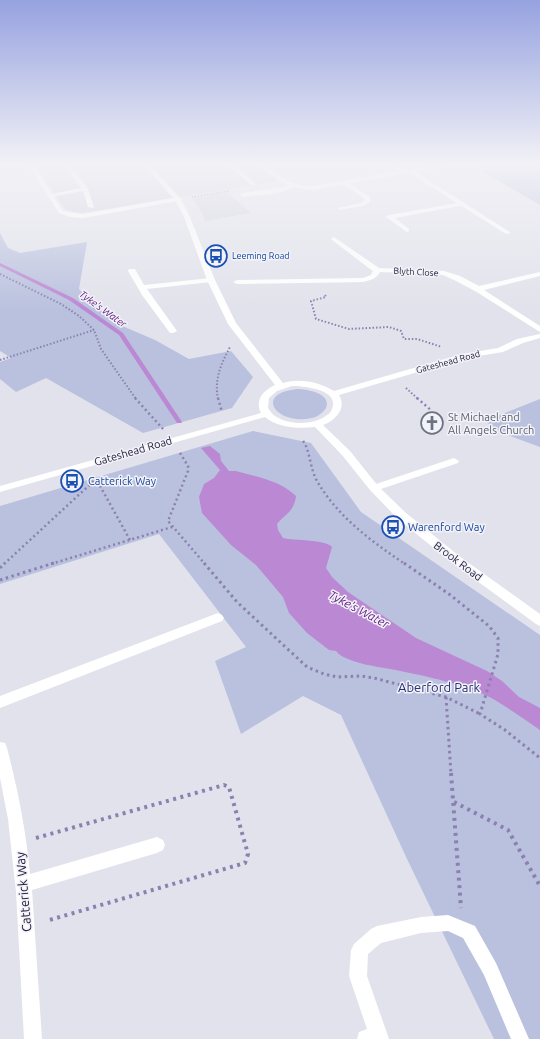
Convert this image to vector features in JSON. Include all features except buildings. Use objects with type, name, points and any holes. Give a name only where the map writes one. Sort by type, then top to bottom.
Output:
[{"type":"street","points":[[63,212],[76,216],[97,212]]},
{"type":"street","points":[[185,212],[211,280],[232,324],[281,386]]},
{"type":"street","points":[[407,230],[389,217],[415,212]]},
{"type":"street","points":[[477,212],[508,232]]},
{"type":"street","points":[[237,282],[363,280],[372,278],[375,275],[377,270],[334,239]]},
{"type":"street","name":"Blyth Close","points":[[377,270],[444,273],[478,289],[540,330]]},
{"type":"street","points":[[132,271],[146,295],[173,331]]},
{"type":"street","points":[[478,289],[540,274]]},
{"type":"street","points":[[142,287],[211,280]]},
{"type":"street","name":"Gateshead Road","points":[[332,394],[471,355],[500,350],[520,341],[540,336]]},
{"type":"street","points":[[292,383],[309,384],[325,389],[332,394],[337,405],[336,411],[326,420],[317,424],[300,426],[283,423],[274,419],[267,414],[263,408],[263,401],[266,395],[281,386],[292,383]]},
{"type":"street","name":"Gateshead Road","points":[[0,489],[267,414]]},
{"type":"street","name":"Brook Road","points":[[317,424],[346,453],[374,488],[402,516],[427,537],[540,621]]},
{"type":"street","points":[[374,488],[454,461]]},
{"type":"street","points":[[0,702],[218,618]]},
{"type":"street","name":"Catterick Way","points":[[1,758],[16,815],[23,884],[33,1039]]},
{"type":"street","points":[[23,884],[157,845]]},
{"type":"street","points":[[374,1038],[358,976],[360,950],[377,936],[421,925],[448,923],[469,932],[490,969],[520,1039]]},
{"type":"path","points":[[0,274],[61,304],[79,316],[94,330],[100,349],[136,399],[163,430]]},
{"type":"path","points":[[312,281],[315,291],[325,291],[326,297],[312,301],[316,319],[349,329],[389,327],[401,331],[404,339],[417,339],[444,347]]},
{"type":"path","points":[[0,360],[94,330]]},
{"type":"path","points":[[223,413],[217,398],[217,374],[230,347]]},
{"type":"path","points":[[405,386],[432,411]]},
{"type":"path","points":[[297,439],[304,441],[316,480],[334,506],[353,526],[453,596],[489,626],[498,638],[500,650],[480,714]]},
{"type":"path","points":[[179,451],[188,466],[188,471],[168,521],[237,602],[307,667],[324,674],[337,677],[361,676],[374,678],[446,697],[480,714],[505,730],[540,758]]},
{"type":"path","points":[[0,568],[95,477],[130,540]]},
{"type":"path","points":[[0,580],[172,527]]},
{"type":"path","points":[[446,697],[461,909],[459,928]]},
{"type":"path","points":[[453,802],[508,830],[540,886]]},
{"type":"shaded area","points":[[201,212],[251,213],[205,221]]},
{"type":"green space","points":[[0,233],[8,248],[20,253],[87,242],[79,289],[113,322],[155,340],[189,359],[231,351],[253,377],[232,408],[143,433],[46,378],[16,392],[0,379],[0,362],[11,358],[0,351]]},
{"type":"green space","points":[[297,389],[312,391],[322,395],[327,403],[325,410],[314,417],[300,419],[289,418],[280,414],[275,408],[273,402],[276,397],[283,392]]},
{"type":"green space","points":[[540,399],[540,447],[502,433],[485,421]]},
{"type":"green space","name":"Aberford Park","points":[[253,431],[311,443],[361,512],[540,635],[540,1039],[494,1039],[407,859],[341,715],[303,696],[241,734],[215,661],[246,647],[159,534],[0,584],[0,506]]},
{"type":"water","points":[[210,446],[220,454],[221,461],[229,471],[236,471],[268,480],[282,486],[296,496],[293,506],[289,512],[277,524],[278,530],[283,538],[317,541],[328,544],[332,547],[326,568],[332,577],[348,592],[416,638],[487,671],[502,681],[519,697],[540,708],[540,730],[501,703],[473,690],[460,685],[420,675],[372,666],[347,659],[336,651],[329,650],[307,633],[289,613],[283,597],[256,565],[231,545],[202,513],[199,497],[204,484],[214,478],[220,470],[201,448]]},
{"type":"waterway","name":"Tyke's Water","points":[[0,264],[71,299],[121,334],[179,422]]},
{"type":"place","name":"Leeming Road","points":[[216,256]]},
{"type":"place","name":"St Michael and All Angels Church","points":[[432,423]]},
{"type":"place","name":"Catterick Way","points":[[72,481]]},
{"type":"place","name":"Warenford Way","points":[[393,527]]}]
